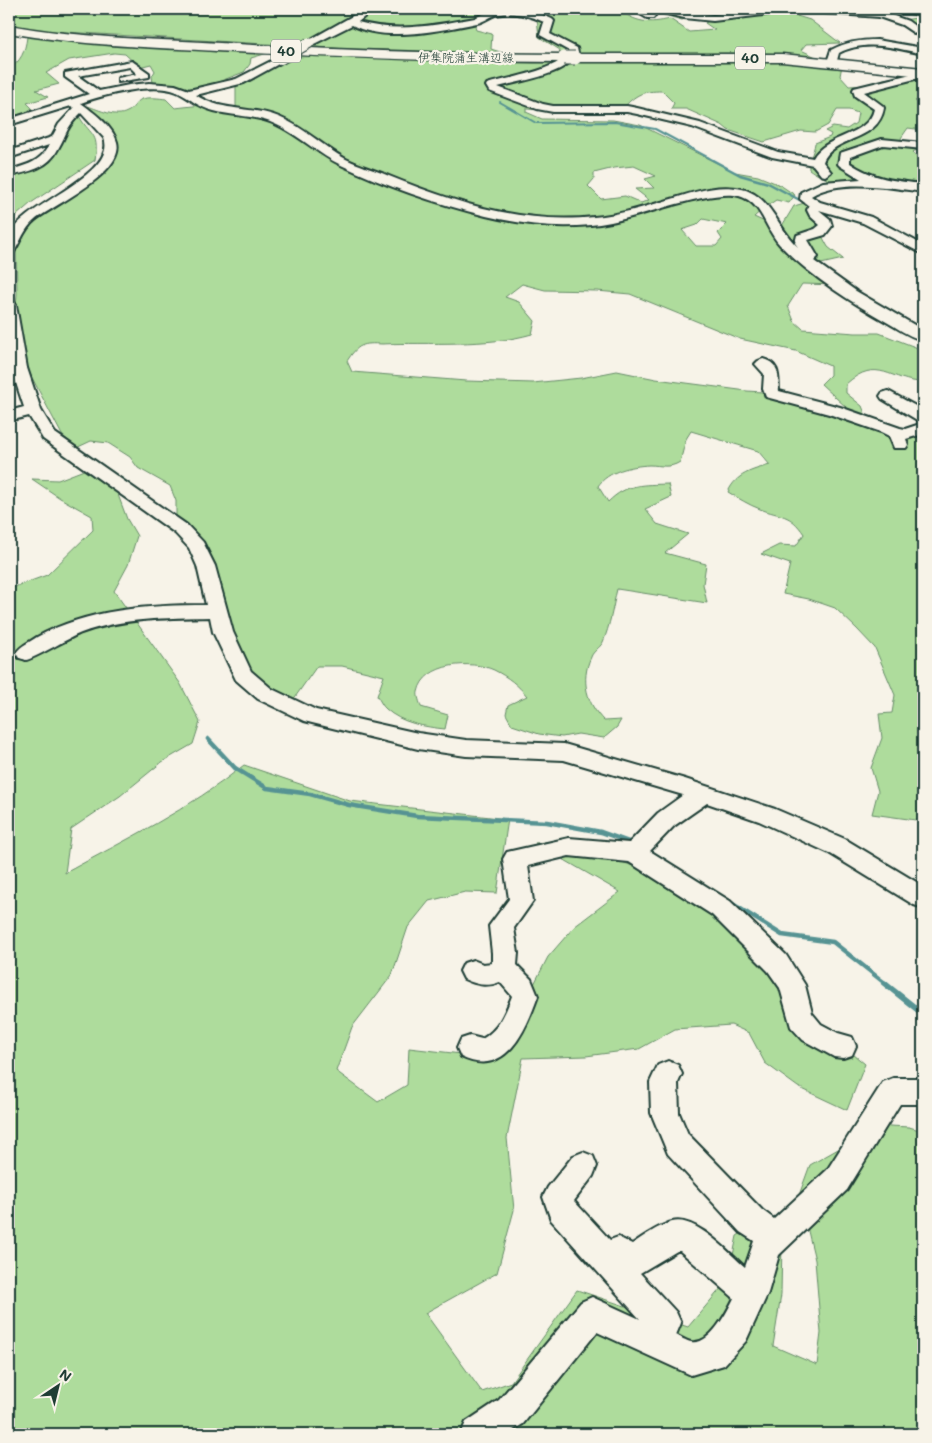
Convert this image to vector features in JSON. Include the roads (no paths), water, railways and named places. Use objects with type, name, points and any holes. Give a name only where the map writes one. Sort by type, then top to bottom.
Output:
[{"type":"main road","name":"伊集院蒲生溝辺線","points":[[9,29],[78,38],[375,56],[452,58],[752,58],[832,62],[923,72]]},
{"type":"street","points":[[186,94],[240,81],[323,34],[341,30],[359,20],[370,9]]},
{"type":"street","points":[[636,9],[650,16]]},
{"type":"street","points":[[659,9],[684,15],[713,18],[794,9]]},
{"type":"street","points":[[799,9],[873,13],[907,24],[923,36]]},
{"type":"street","points":[[359,20],[367,29],[392,30],[478,20],[484,16],[504,11],[526,13],[549,21],[545,35],[556,39],[574,50],[573,54],[567,62],[558,67],[491,86],[493,89],[541,107],[553,109],[616,108],[696,125],[776,155],[816,162],[839,184]]},
{"type":"street","points":[[896,20],[891,26],[907,42],[905,55],[923,67]]},
{"type":"street","points":[[907,24],[922,22]]},
{"type":"street","points":[[832,62],[834,52],[851,45],[878,44],[923,51]]},
{"type":"street","points":[[87,87],[145,76],[132,64],[69,75],[98,95]]},
{"type":"street","points":[[816,162],[821,153],[836,142],[872,125],[880,113],[879,108],[859,94],[858,90],[915,76],[923,76]]},
{"type":"street","points":[[9,122],[76,105],[98,95],[140,87],[178,88],[209,106],[276,120],[342,160],[447,202],[502,216],[551,222],[595,220],[623,216],[711,192],[726,190],[741,193],[753,197],[760,203],[778,235],[846,291],[923,336]]},
{"type":"street","points":[[9,173],[30,168],[46,160],[54,149],[58,132],[76,105]]},
{"type":"street","points":[[9,250],[17,232],[30,219],[84,183],[110,158],[112,147],[109,136],[76,105]]},
{"type":"street","points":[[52,123],[66,122]]},
{"type":"street","points":[[9,155],[56,139]]},
{"type":"street","points":[[902,187],[867,179],[844,164],[844,155],[882,142],[923,146]]},
{"type":"street","points":[[902,187],[839,184],[811,190],[805,195],[806,199],[816,205],[867,220],[923,250]]},
{"type":"street","points":[[902,187],[902,191],[923,198]]},
{"type":"street","points":[[808,260],[811,257],[802,242],[802,238],[820,232],[826,226],[826,222],[812,210],[816,205]]},
{"type":"street","points":[[9,305],[19,368],[34,410],[49,436],[181,529],[197,546],[206,566],[223,632],[243,675],[265,694],[310,716],[418,742],[466,748],[564,752],[705,794],[767,815],[837,846],[923,898]]},
{"type":"street","points":[[763,364],[772,370],[773,373],[770,386],[772,394],[838,410],[877,426],[885,426],[898,439],[923,428]]},
{"type":"street","points":[[888,396],[923,417]]},
{"type":"street","points":[[9,416],[34,410]]},
{"type":"street","points":[[26,652],[63,633],[93,623],[153,612],[217,611]]},
{"type":"street","points":[[634,853],[663,820],[681,806],[705,794]]},
{"type":"street","points":[[470,1048],[476,1052],[483,1052],[499,1044],[509,1034],[525,996],[522,987],[504,969],[505,953],[501,926],[520,901],[515,860],[569,847],[634,853],[721,908],[777,963],[792,985],[800,1019],[812,1032],[834,1045],[843,1046]]},
{"type":"street","points":[[473,971],[482,976],[490,976],[504,969]]},
{"type":"street","points":[[668,1074],[664,1082],[665,1113],[678,1144],[751,1221],[776,1238]]},
{"type":"street","points":[[478,1434],[511,1412],[592,1313],[691,1359],[713,1354],[735,1330],[752,1293],[767,1246],[837,1180],[893,1091],[923,1091]]},
{"type":"street","points":[[583,1166],[558,1197],[561,1210],[664,1323],[657,1343]]},
{"type":"street","points":[[618,1252],[625,1258],[633,1260],[674,1236],[686,1236],[752,1293]]},
{"type":"waterway","points":[[500,102],[536,123],[615,122],[655,129],[709,158]]},
{"type":"waterway","points":[[707,157],[740,175],[768,183],[809,205]]},
{"type":"waterway","points":[[208,739],[235,768],[267,788],[310,794],[349,805],[417,816],[547,822],[601,832],[629,842]]},
{"type":"waterway","points":[[731,903],[782,935],[833,942],[886,984]]},
{"type":"waterway","points":[[884,983],[923,1014]]}]
